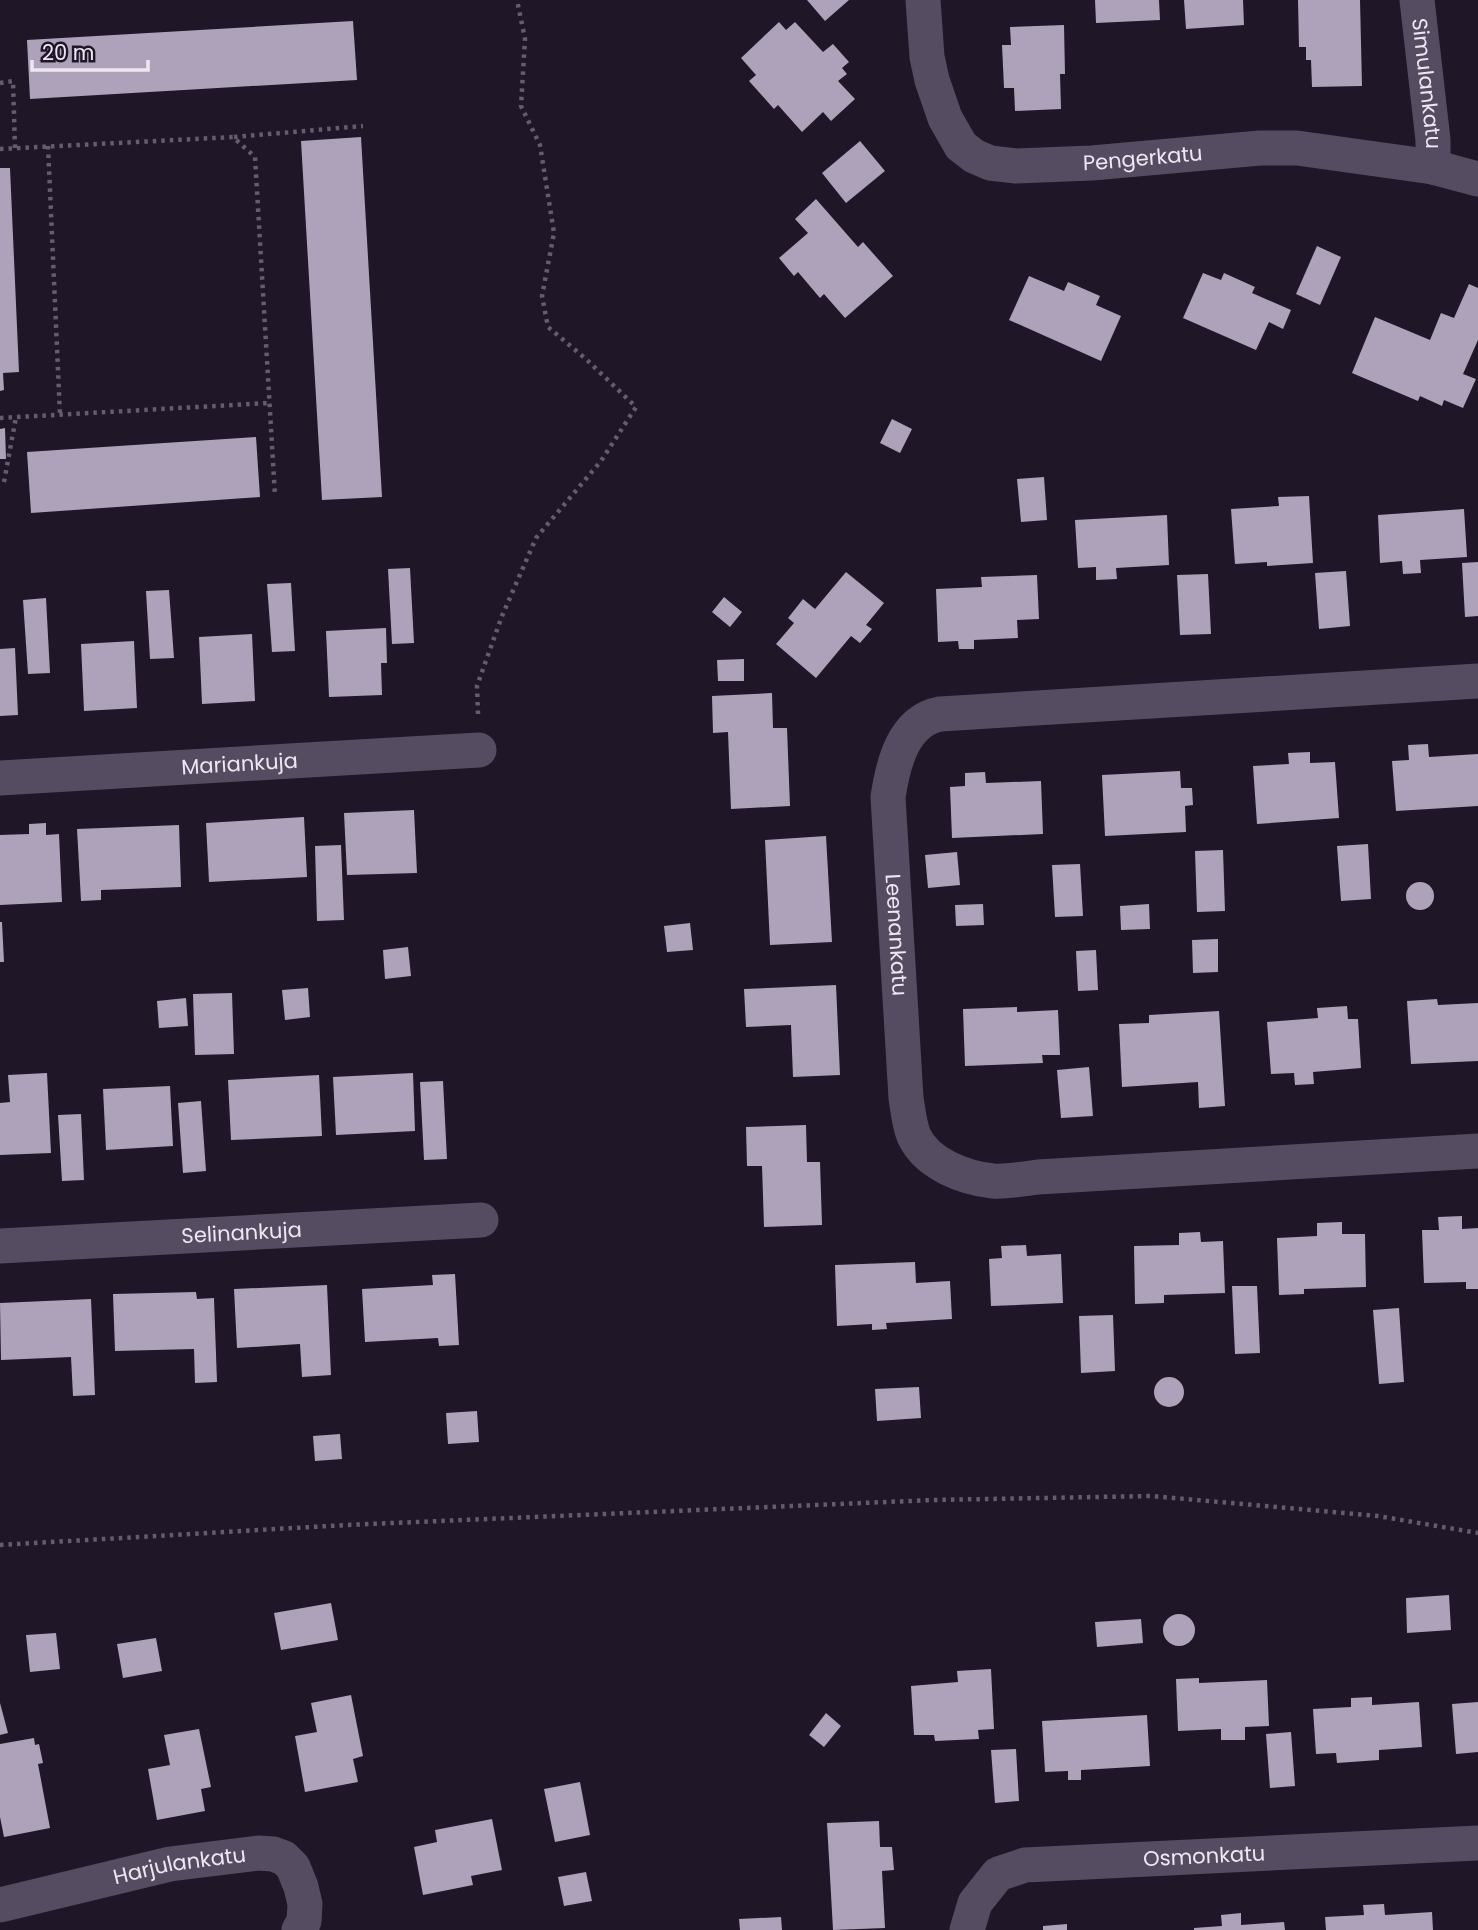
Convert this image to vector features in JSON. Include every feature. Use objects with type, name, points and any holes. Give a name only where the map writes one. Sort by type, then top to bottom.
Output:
[{"type":"street","name":"Pengerkatu","points":[[923,0],[927,57],[945,118],[961,146],[990,163],[1016,166],[1092,163],[1260,148],[1297,148],[1433,167],[1478,179]]},
{"type":"street","name":"Simulankatu","points":[[1418,0],[1433,140],[1433,167]]},
{"type":"street","name":"Leenankatu","points":[[1478,681],[940,713],[928,716],[918,723],[909,735],[891,774],[888,797],[906,1098],[914,1135],[921,1147],[945,1167],[993,1181],[1014,1181],[1038,1177],[1478,1151]]},
{"type":"street","name":"Mariankuja","points":[[0,778],[479,750]]},
{"type":"street","name":"Selinankuja","points":[[0,1246],[481,1220]]},
{"type":"street","name":"Osmonkatu","points":[[967,1930],[975,1903],[998,1874],[1025,1864],[1478,1843]]},
{"type":"street","name":"Harjulankatu","points":[[0,1905],[170,1864],[258,1853],[273,1854],[284,1858],[293,1867],[302,1887],[304,1920],[299,1930]]},
{"type":"path","points":[[479,750],[477,686],[502,616],[536,538],[601,461],[636,407],[587,359],[548,327],[542,296],[554,233],[540,145],[521,106],[525,39],[517,0]]},
{"type":"path","points":[[0,83],[13,81],[15,148]]},
{"type":"path","points":[[0,149],[233,137],[363,127]]},
{"type":"path","points":[[233,137],[255,157],[275,496]]},
{"type":"path","points":[[48,146],[60,415]]},
{"type":"path","points":[[0,418],[270,403]]},
{"type":"path","points":[[4,482],[16,417]]},
{"type":"path","points":[[0,1545],[360,1525],[919,1500],[1151,1496],[1378,1516],[1478,1534]]},
{"type":"building","points":[[807,0],[849,0],[825,21]]},
{"type":"building","points":[[1095,0],[1159,0],[1160,20],[1096,23]]},
{"type":"building","points":[[1184,0],[1243,0],[1244,25],[1186,29]]},
{"type":"building","points":[[1298,0],[1360,0],[1362,86],[1312,87],[1311,60],[1306,60],[1306,47],[1299,47]]},
{"type":"building","points":[[353,21],[357,80],[30,99],[27,40]]},
{"type":"building","points":[[779,22],[786,30],[795,22],[823,52],[833,44],[849,62],[842,68],[847,74],[838,81],[855,99],[831,121],[823,112],[802,132],[778,105],[774,109],[749,81],[756,75],[741,58]]},
{"type":"building","points":[[1064,25],[1065,74],[1060,74],[1061,109],[1015,111],[1014,88],[1004,88],[1002,45],[1011,45],[1010,27]]},
{"type":"building","points":[[361,137],[382,497],[322,500],[301,141]]},
{"type":"building","points":[[860,141],[885,171],[846,203],[822,173]]},
{"type":"building","points":[[0,168],[10,168],[19,372],[3,373],[4,390],[0,391]]},
{"type":"building","points":[[816,199],[858,247],[863,242],[893,276],[845,318],[824,294],[820,298],[798,272],[794,276],[779,258],[808,233],[795,219]]},
{"type":"building","points":[[1317,246],[1341,257],[1320,305],[1296,294]]},
{"type":"building","points":[[1203,273],[1221,280],[1224,273],[1255,287],[1252,293],[1291,310],[1283,329],[1269,322],[1256,350],[1183,318]]},
{"type":"building","points":[[1029,276],[1064,291],[1068,282],[1100,296],[1096,305],[1121,316],[1101,361],[1009,320]]},
{"type":"building","points":[[1469,284],[1478,288],[1478,340],[1463,374],[1476,379],[1463,408],[1444,400],[1442,406],[1420,396],[1418,401],[1352,373],[1375,317],[1430,340],[1441,313],[1454,318]]},
{"type":"building","points":[[892,419],[912,429],[900,453],[880,443]]},
{"type":"building","points":[[5,428],[6,459],[0,459],[0,429]]},
{"type":"building","points":[[256,437],[260,497],[31,513],[27,452]]},
{"type":"building","points":[[1044,477],[1047,520],[1021,522],[1017,479]]},
{"type":"building","points":[[1309,496],[1313,563],[1267,566],[1267,562],[1235,564],[1231,509],[1279,506],[1278,497]]},
{"type":"building","points":[[1464,509],[1467,557],[1420,560],[1421,573],[1403,574],[1402,561],[1380,563],[1378,515]]},
{"type":"building","points":[[1167,515],[1169,565],[1116,568],[1117,579],[1096,580],[1096,567],[1078,568],[1075,520]]},
{"type":"building","points":[[1478,562],[1478,616],[1465,617],[1462,563]]},
{"type":"building","points":[[410,568],[414,643],[392,644],[388,569]]},
{"type":"building","points":[[1346,571],[1350,626],[1319,629],[1315,573]]},
{"type":"building","points":[[846,572],[884,603],[866,625],[872,629],[860,643],[851,636],[816,678],[776,644],[794,623],[788,618],[803,599],[815,609]]},
{"type":"building","points":[[1208,574],[1211,634],[1180,635],[1177,575]]},
{"type":"building","points":[[1037,575],[1039,619],[1017,620],[1018,638],[974,640],[974,649],[959,649],[958,641],[938,642],[936,589],[982,587],[981,577]]},
{"type":"building","points":[[291,583],[295,651],[272,652],[267,584]]},
{"type":"building","points":[[169,590],[174,658],[150,659],[146,591]]},
{"type":"building","points":[[724,597],[742,612],[730,627],[712,612]]},
{"type":"building","points":[[46,598],[50,673],[28,674],[23,600]]},
{"type":"building","points":[[386,628],[387,663],[381,663],[382,695],[329,697],[326,631]]},
{"type":"building","points":[[252,634],[255,701],[202,704],[199,637]]},
{"type":"building","points":[[134,641],[137,708],[84,711],[81,644]]},
{"type":"building","points":[[15,648],[18,715],[0,716],[0,649]]},
{"type":"building","points":[[744,659],[744,681],[718,681],[717,660]]},
{"type":"building","points":[[772,693],[773,728],[787,728],[790,806],[731,809],[728,732],[713,733],[712,696]]},
{"type":"building","points":[[1428,744],[1429,757],[1478,754],[1478,806],[1396,811],[1392,761],[1409,760],[1408,745]]},
{"type":"building","points":[[1310,752],[1310,763],[1335,762],[1339,818],[1257,824],[1253,766],[1289,764],[1288,753]]},
{"type":"building","points":[[1180,771],[1181,788],[1192,788],[1193,805],[1185,806],[1186,832],[1105,836],[1102,775]]},
{"type":"building","points":[[985,772],[986,783],[1041,781],[1043,834],[952,838],[950,787],[965,786],[965,773]]},
{"type":"building","points":[[414,810],[417,873],[347,875],[344,813]]},
{"type":"building","points":[[304,817],[307,877],[209,882],[206,823]]},
{"type":"building","points":[[46,823],[46,835],[59,834],[62,902],[0,905],[0,835],[29,834],[29,824]]},
{"type":"building","points":[[179,825],[181,887],[101,890],[101,900],[81,901],[77,829]]},
{"type":"building","points":[[826,836],[832,942],[770,945],[765,840]]},
{"type":"building","points":[[1368,844],[1371,899],[1341,901],[1337,846]]},
{"type":"building","points":[[341,845],[344,920],[317,921],[315,846]]},
{"type":"building","points":[[1223,850],[1225,911],[1197,912],[1195,851]]},
{"type":"building","points":[[957,852],[960,885],[928,888],[925,855]]},
{"type":"building","points":[[1080,864],[1083,916],[1055,917],[1052,865]]},
{"type":"building","points":[[1420,882],[1430,886],[1434,896],[1430,906],[1420,910],[1410,906],[1406,896],[1410,886]]},
{"type":"building","points":[[983,904],[984,925],[956,926],[955,905]]},
{"type":"building","points":[[1149,904],[1150,929],[1121,930],[1120,906]]},
{"type":"building","points":[[2,922],[4,962],[0,962]]},
{"type":"building","points":[[690,923],[693,950],[667,952],[664,926]]},
{"type":"building","points":[[1218,939],[1218,972],[1193,973],[1192,940]]},
{"type":"building","points":[[408,947],[411,976],[385,979],[383,950]]},
{"type":"building","points":[[1096,950],[1098,990],[1078,991],[1076,951]]},
{"type":"building","points":[[836,985],[840,1075],[793,1077],[791,1025],[746,1027],[744,989]]},
{"type":"building","points":[[308,988],[310,1017],[285,1020],[282,990]]},
{"type":"building","points":[[232,993],[234,1054],[195,1055],[193,994]]},
{"type":"building","points":[[186,998],[188,1026],[159,1028],[157,1001]]},
{"type":"building","points":[[1437,999],[1438,1005],[1478,1003],[1478,1061],[1411,1064],[1407,1001]]},
{"type":"building","points":[[1347,1006],[1348,1019],[1358,1019],[1361,1068],[1313,1072],[1314,1084],[1295,1085],[1294,1073],[1271,1074],[1267,1022],[1318,1018],[1317,1008]]},
{"type":"building","points":[[1017,1007],[1017,1012],[1058,1010],[1060,1055],[1042,1055],[1043,1063],[965,1066],[963,1009]]},
{"type":"building","points":[[1219,1011],[1225,1106],[1199,1108],[1198,1082],[1122,1087],[1119,1024],[1149,1023],[1149,1015]]},
{"type":"building","points":[[1089,1067],[1093,1116],[1061,1118],[1057,1070]]},
{"type":"building","points":[[47,1073],[51,1153],[0,1155],[0,1103],[10,1102],[8,1075]]},
{"type":"building","points":[[413,1073],[415,1131],[336,1135],[333,1077]]},
{"type":"building","points":[[319,1075],[322,1136],[231,1140],[228,1080]]},
{"type":"building","points":[[443,1081],[447,1159],[424,1160],[420,1082]]},
{"type":"building","points":[[170,1086],[173,1146],[106,1150],[103,1089]]},
{"type":"building","points":[[201,1101],[206,1171],[183,1173],[178,1103]]},
{"type":"building","points":[[81,1114],[84,1180],[62,1181],[58,1115]]},
{"type":"building","points":[[806,1125],[807,1162],[820,1162],[822,1225],[764,1227],[762,1166],[747,1166],[746,1127]]},
{"type":"building","points":[[1462,1216],[1462,1229],[1478,1228],[1478,1289],[1466,1289],[1466,1282],[1424,1283],[1422,1230],[1439,1230],[1438,1217]]},
{"type":"building","points":[[1342,1222],[1342,1234],[1365,1234],[1366,1287],[1304,1289],[1304,1294],[1279,1295],[1277,1238],[1317,1236],[1317,1223]]},
{"type":"building","points":[[1200,1232],[1201,1242],[1223,1241],[1225,1293],[1164,1295],[1164,1303],[1135,1304],[1134,1246],[1179,1245],[1179,1233]]},
{"type":"building","points":[[1026,1245],[1027,1256],[1061,1254],[1063,1303],[991,1306],[989,1259],[1002,1258],[1001,1246]]},
{"type":"building","points":[[915,1262],[916,1283],[950,1281],[952,1319],[886,1323],[887,1329],[872,1330],[872,1324],[837,1326],[835,1265]]},
{"type":"building","points":[[455,1274],[459,1345],[439,1346],[438,1338],[365,1342],[362,1289],[433,1285],[432,1275]]},
{"type":"building","points":[[327,1285],[331,1375],[302,1377],[300,1344],[237,1348],[234,1289]]},
{"type":"building","points":[[1232,1286],[1257,1286],[1260,1353],[1235,1354]]},
{"type":"building","points":[[196,1292],[197,1299],[214,1298],[217,1382],[195,1383],[194,1349],[115,1351],[113,1294]]},
{"type":"building","points":[[91,1299],[95,1395],[73,1396],[71,1357],[1,1360],[0,1303]]},
{"type":"building","points":[[1399,1308],[1404,1382],[1379,1384],[1373,1310]]},
{"type":"building","points":[[1113,1315],[1115,1371],[1081,1373],[1079,1316]]},
{"type":"building","points":[[1169,1377],[1180,1381],[1184,1392],[1180,1403],[1169,1407],[1158,1403],[1154,1392],[1158,1381]]},
{"type":"building","points":[[919,1387],[921,1418],[877,1421],[875,1389]]},
{"type":"building","points":[[477,1411],[479,1442],[448,1444],[446,1413]]},
{"type":"building","points":[[340,1434],[342,1459],[315,1461],[313,1436]]},
{"type":"building","points":[[1449,1595],[1451,1630],[1407,1633],[1406,1598]]},
{"type":"building","points":[[331,1603],[338,1640],[281,1650],[274,1613]]},
{"type":"building","points":[[1179,1614],[1190,1619],[1195,1630],[1190,1641],[1179,1646],[1168,1641],[1163,1630],[1168,1619]]},
{"type":"building","points":[[1141,1619],[1143,1643],[1097,1647],[1095,1622]]},
{"type":"building","points":[[56,1633],[60,1669],[30,1672],[26,1635]]},
{"type":"building","points":[[156,1638],[162,1671],[123,1678],[117,1644]]},
{"type":"building","points":[[991,1669],[994,1729],[978,1730],[979,1739],[935,1741],[934,1735],[914,1735],[911,1686],[958,1682],[957,1671]]},
{"type":"building","points":[[1199,1678],[1199,1683],[1267,1680],[1269,1726],[1245,1727],[1245,1740],[1221,1740],[1221,1729],[1178,1731],[1176,1679]]},
{"type":"building","points":[[351,1695],[363,1756],[353,1759],[358,1782],[305,1792],[295,1736],[317,1732],[311,1703]]},
{"type":"building","points":[[1372,1697],[1372,1705],[1419,1702],[1422,1747],[1379,1750],[1379,1760],[1337,1763],[1336,1753],[1316,1754],[1313,1709],[1351,1707],[1351,1698]]},
{"type":"building","points":[[1478,1702],[1478,1752],[1456,1754],[1452,1704]]},
{"type":"building","points":[[0,1703],[8,1733],[0,1735]]},
{"type":"building","points":[[826,1713],[841,1726],[824,1747],[809,1735]]},
{"type":"building","points":[[1147,1715],[1150,1766],[1081,1770],[1081,1780],[1068,1780],[1068,1771],[1045,1772],[1042,1721]]},
{"type":"building","points":[[199,1729],[211,1787],[201,1789],[205,1811],[157,1820],[148,1769],[170,1765],[164,1735]]},
{"type":"building","points":[[1291,1732],[1295,1786],[1270,1788],[1266,1734]]},
{"type":"building","points":[[34,1738],[35,1745],[39,1744],[43,1763],[38,1764],[50,1828],[4,1837],[0,1817],[0,1744]]},
{"type":"building","points":[[1016,1749],[1019,1801],[995,1803],[991,1750]]},
{"type":"building","points":[[580,1782],[590,1835],[555,1842],[544,1789]]},
{"type":"building","points":[[492,1819],[502,1870],[471,1876],[473,1885],[423,1895],[414,1847],[437,1842],[435,1830]]},
{"type":"building","points":[[879,1821],[880,1847],[892,1847],[894,1870],[882,1871],[885,1928],[833,1930],[827,1823]]},
{"type":"building","points":[[586,1872],[592,1901],[564,1906],[558,1877]]},
{"type":"building","points":[[1384,1904],[1385,1915],[1432,1912],[1433,1930],[1326,1930],[1325,1917],[1364,1915],[1363,1905]]},
{"type":"building","points":[[1241,1913],[1241,1925],[1284,1922],[1285,1930],[1194,1930],[1222,1926],[1221,1915]]},
{"type":"building","points":[[781,1917],[782,1930],[740,1930],[739,1919]]},
{"type":"building","points":[[1067,1924],[1067,1930],[1043,1930],[1043,1926]]}]
